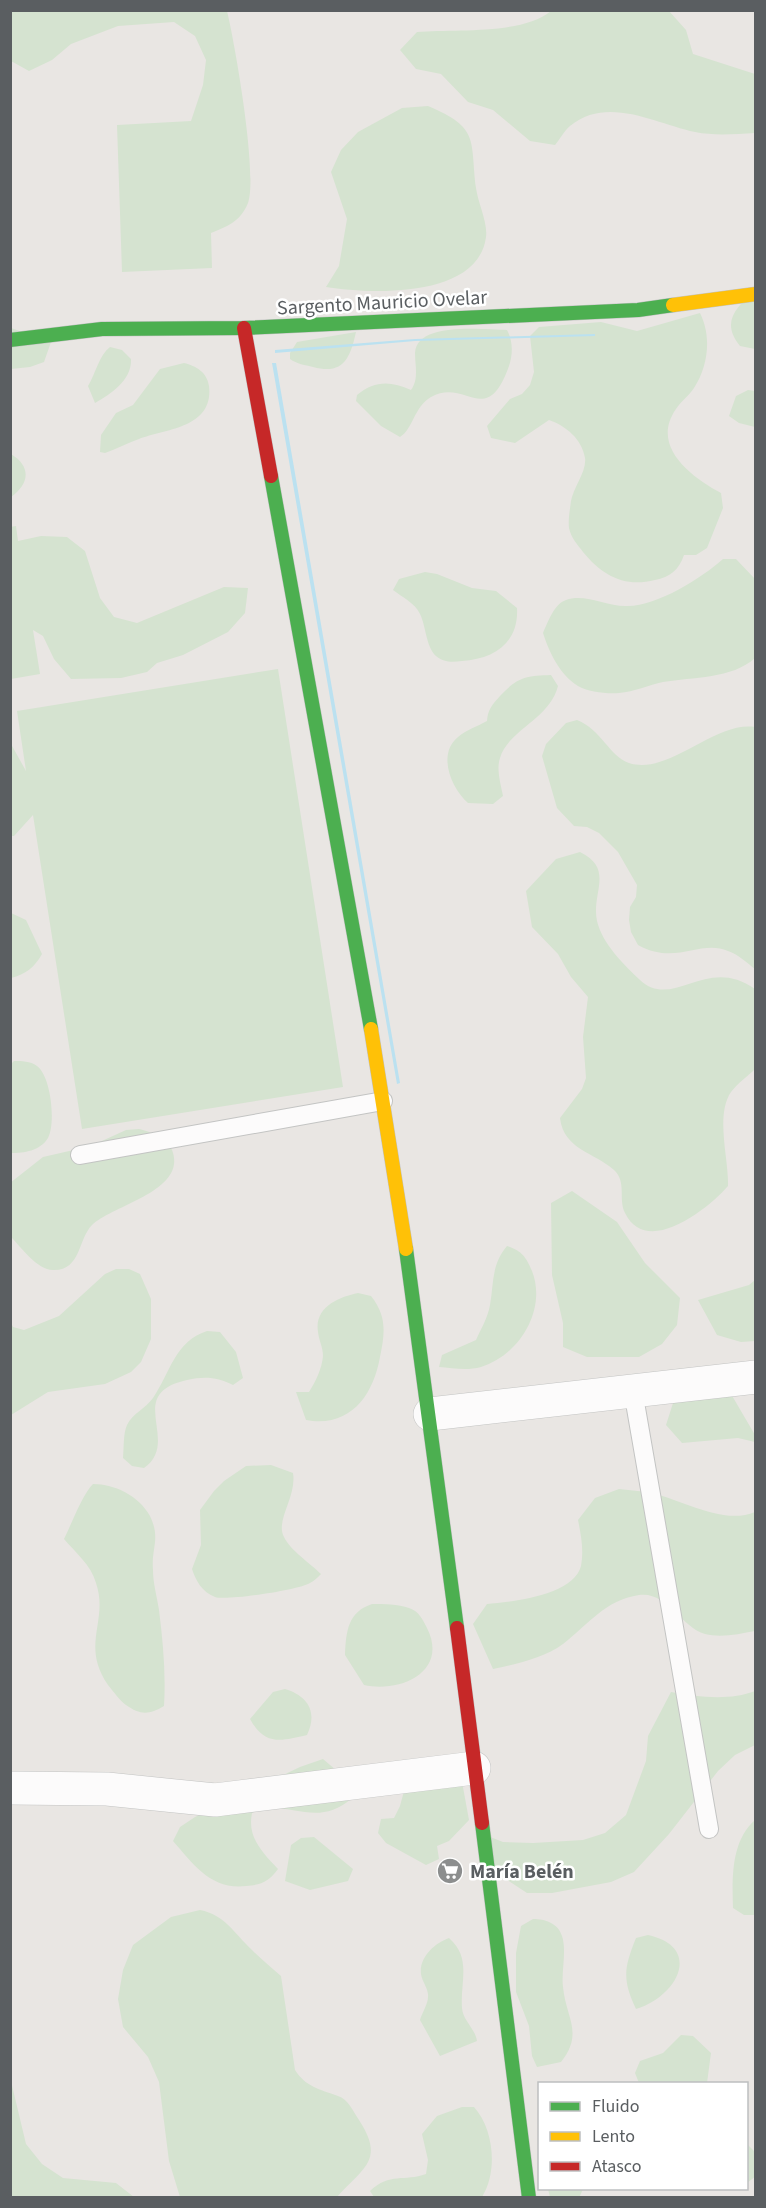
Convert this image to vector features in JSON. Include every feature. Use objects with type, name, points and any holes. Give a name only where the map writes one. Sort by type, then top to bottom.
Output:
[{"type":"street","name":"Sargento Mauricio Ovelar","points":[[10,340],[102,329],[244,328],[638,310],[756,294]]},
{"type":"street","points":[[244,328],[340,849],[383,1101],[430,1414],[529,2198]]},
{"type":"street","points":[[430,1414],[756,1377]]},
{"type":"street","points":[[10,1788],[107,1789],[215,1800],[474,1768]]},
{"type":"lane","points":[[80,1155],[383,1101]]},
{"type":"lane","points":[[633,1391],[709,1830]]},
{"type":"green space","points":[[10,11],[227,11],[248,138],[250,188],[248,203],[241,215],[228,225],[211,233],[212,268],[122,272],[117,125],[191,121],[203,85],[206,60],[195,36],[174,22],[118,26],[71,44],[52,60],[29,71],[11,61]]},
{"type":"green space","points":[[551,11],[669,11],[686,30],[693,54],[755,74],[755,133],[702,133],[632,114],[616,112],[585,117],[570,126],[555,145],[530,141],[493,110],[468,102],[441,74],[416,69],[400,50],[417,32],[506,27],[538,19]]},
{"type":"green space","points":[[428,106],[457,121],[469,137],[476,188],[486,231],[479,257],[464,272],[443,282],[420,288],[368,291],[326,287],[339,266],[347,219],[331,172],[341,150],[358,132],[402,108]]},
{"type":"green space","points":[[755,289],[755,349],[740,346],[731,329],[731,322],[737,309]]},
{"type":"green space","points":[[700,313],[707,341],[703,370],[694,388],[676,409],[669,423],[668,435],[671,448],[687,469],[721,493],[723,508],[707,548],[696,555],[684,555],[673,572],[665,577],[644,582],[614,578],[590,560],[570,532],[571,501],[585,463],[583,451],[577,439],[567,430],[549,420],[515,443],[491,438],[487,426],[510,399],[522,394],[530,385],[534,372],[530,336],[539,327],[601,322],[637,331]]},
{"type":"green space","points":[[11,328],[51,342],[44,362],[30,367],[11,369]]},
{"type":"green space","points":[[453,330],[507,330],[512,352],[509,366],[500,385],[492,395],[483,399],[455,393],[443,393],[431,397],[421,406],[408,429],[400,437],[381,426],[356,401],[357,395],[377,384],[397,385],[411,390],[416,377],[415,353],[419,343],[427,336]]},
{"type":"green space","points":[[356,332],[348,357],[338,367],[323,369],[290,359],[290,353],[297,342]]},
{"type":"green space","points":[[110,347],[122,350],[131,359],[130,367],[119,386],[95,403],[88,386],[100,359]]},
{"type":"green space","points":[[184,363],[200,370],[208,381],[209,400],[204,411],[196,419],[174,429],[139,439],[105,453],[100,452],[101,435],[116,413],[133,405],[160,369]]},
{"type":"green space","points":[[748,390],[755,391],[755,427],[739,423],[729,416],[736,396]]},
{"type":"green space","points":[[11,454],[22,464],[26,476],[22,487],[11,497]]},
{"type":"green space","points":[[16,526],[18,541],[41,536],[67,537],[85,551],[100,598],[114,617],[137,623],[224,587],[248,588],[245,613],[228,632],[183,655],[157,663],[147,672],[121,678],[71,679],[54,659],[43,636],[33,630],[40,674],[11,679],[10,527]]},
{"type":"green space","points":[[723,559],[736,559],[755,579],[755,658],[746,665],[724,674],[663,682],[630,691],[609,693],[578,686],[566,676],[548,648],[543,633],[552,614],[562,602],[580,598],[625,606],[650,602],[690,583]]},
{"type":"green space","points":[[425,572],[437,574],[472,588],[496,591],[517,608],[517,620],[509,640],[494,653],[474,660],[449,662],[436,656],[430,647],[418,610],[393,590],[399,579]]},
{"type":"green space","points":[[278,669],[343,1087],[82,1129],[33,815],[14,836],[11,836],[11,744],[26,771],[17,711]]},
{"type":"green space","points":[[551,675],[558,686],[554,697],[538,716],[511,740],[504,748],[500,758],[499,772],[503,796],[493,804],[468,803],[456,789],[449,771],[448,752],[452,744],[468,730],[487,721],[488,713],[493,705],[517,681],[528,677]]},
{"type":"green space","points":[[577,720],[593,730],[622,760],[644,765],[676,756],[724,732],[739,727],[755,727],[755,969],[735,954],[718,948],[664,953],[638,945],[631,932],[629,920],[630,907],[636,897],[637,885],[618,852],[599,833],[587,827],[574,826],[557,808],[542,756],[546,744],[566,723]]},
{"type":"green space","points":[[580,852],[597,866],[599,882],[596,911],[600,929],[614,953],[640,980],[652,988],[665,990],[721,977],[737,980],[755,989],[755,1069],[731,1092],[724,1113],[728,1186],[693,1216],[678,1225],[662,1230],[648,1231],[635,1226],[623,1208],[618,1175],[606,1164],[574,1144],[567,1137],[560,1118],[582,1089],[586,1078],[583,1037],[588,997],[571,977],[558,954],[532,927],[526,891],[556,859]]},
{"type":"green space","points":[[11,913],[26,920],[42,954],[29,970],[11,978]]},
{"type":"green space","points":[[14,1061],[32,1063],[42,1071],[49,1089],[52,1122],[48,1138],[41,1146],[26,1152],[11,1153],[10,1065]]},
{"type":"green space","points":[[139,1129],[158,1136],[170,1146],[174,1164],[169,1176],[146,1195],[92,1225],[74,1260],[69,1265],[53,1270],[35,1262],[11,1237],[10,1183],[43,1157],[91,1146],[126,1130]]},
{"type":"green space","points":[[572,1191],[617,1222],[645,1263],[680,1298],[677,1325],[662,1344],[639,1357],[587,1357],[563,1347],[563,1323],[552,1275],[551,1203]]},
{"type":"green space","points":[[507,1246],[520,1252],[525,1258],[536,1286],[533,1315],[527,1329],[508,1352],[495,1361],[470,1369],[439,1367],[442,1355],[476,1340],[489,1309],[498,1260]]},
{"type":"green space","points":[[116,1269],[129,1269],[140,1274],[151,1299],[151,1339],[141,1362],[131,1372],[105,1384],[48,1392],[11,1415],[11,1323],[13,1327],[24,1330],[59,1316],[105,1274]]},
{"type":"green space","points":[[755,1280],[755,1341],[741,1342],[717,1335],[698,1300],[749,1285]]},
{"type":"green space","points":[[358,1293],[371,1296],[382,1318],[383,1340],[372,1384],[357,1406],[347,1414],[322,1421],[306,1420],[296,1392],[309,1392],[320,1370],[323,1356],[318,1332],[320,1316],[329,1305],[343,1297]]},
{"type":"green space","points":[[207,1331],[220,1332],[236,1352],[243,1378],[233,1385],[222,1380],[200,1378],[168,1387],[159,1396],[155,1407],[158,1445],[154,1457],[144,1468],[132,1466],[123,1458],[127,1425],[132,1417],[153,1398],[180,1350],[187,1342]]},
{"type":"green space","points":[[717,1370],[755,1435],[755,1442],[738,1438],[682,1443],[666,1425],[674,1400]]},
{"type":"green space","points":[[271,1465],[293,1473],[292,1491],[282,1523],[284,1537],[295,1552],[321,1574],[310,1583],[292,1589],[247,1596],[215,1597],[200,1586],[192,1569],[201,1545],[200,1510],[224,1481],[246,1466]]},
{"type":"green space","points":[[93,1484],[110,1486],[133,1497],[150,1516],[155,1531],[153,1575],[162,1634],[165,1694],[164,1706],[154,1711],[145,1713],[136,1711],[123,1703],[108,1685],[100,1670],[95,1645],[99,1609],[96,1583],[87,1565],[64,1539],[81,1502]]},
{"type":"green space","points":[[619,1489],[660,1495],[701,1510],[729,1516],[755,1512],[755,1631],[724,1636],[705,1634],[688,1624],[658,1598],[639,1595],[607,1607],[555,1649],[529,1660],[493,1669],[473,1624],[487,1604],[526,1599],[567,1584],[576,1576],[581,1566],[582,1548],[578,1520],[595,1498]]},
{"type":"green space","points":[[372,1604],[391,1604],[412,1609],[427,1628],[432,1643],[432,1657],[417,1676],[406,1682],[378,1687],[364,1685],[345,1655],[346,1638],[353,1617]]},
{"type":"green space","points":[[285,1689],[300,1696],[309,1706],[310,1727],[307,1735],[281,1740],[268,1738],[256,1728],[250,1719],[273,1692]]},
{"type":"green space","points":[[755,1691],[755,1745],[735,1755],[718,1771],[669,1834],[634,1872],[611,1882],[552,1893],[527,1893],[486,1866],[480,1833],[503,1842],[583,1840],[605,1833],[626,1815],[646,1761],[648,1736],[671,1692],[702,1697],[724,1697]]},
{"type":"green space","points":[[323,1759],[343,1776],[352,1798],[326,1812],[313,1813],[277,1808],[252,1813],[252,1829],[257,1844],[278,1869],[265,1882],[234,1886],[213,1880],[196,1867],[173,1841],[180,1827],[195,1817],[300,1767]]},
{"type":"green space","points":[[458,1760],[469,1820],[449,1841],[437,1846],[439,1859],[426,1865],[386,1843],[378,1833],[381,1819],[394,1818],[400,1806],[410,1769]]},
{"type":"green space","points":[[755,1820],[755,1915],[744,1915],[733,1908],[733,1873],[741,1838]]},
{"type":"green space","points":[[314,1837],[353,1869],[348,1881],[310,1890],[285,1881],[291,1845],[301,1838]]},
{"type":"green space","points":[[200,1910],[223,1920],[281,1976],[295,2070],[308,2084],[345,2100],[367,2134],[371,2154],[368,2162],[337,2197],[180,2197],[169,2161],[159,2082],[148,2057],[123,2027],[118,1999],[123,1970],[133,1945],[171,1917]]},
{"type":"green space","points":[[533,1919],[550,1923],[562,1936],[563,1987],[573,2034],[568,2052],[561,2062],[537,2067],[532,2056],[529,2026],[516,1992],[516,1953],[521,1926]]},
{"type":"green space","points":[[648,1935],[665,1941],[675,1950],[679,1960],[678,1972],[673,1983],[663,1994],[651,2003],[636,2009],[628,1989],[627,1966],[636,1938]]},
{"type":"green space","points":[[449,1938],[456,1946],[463,1962],[462,2008],[477,2041],[440,2056],[420,2020],[428,1997],[421,1968],[425,1956],[438,1943]]},
{"type":"green space","points":[[681,2035],[693,2036],[711,2053],[707,2082],[639,2082],[635,2073],[640,2061],[663,2053]]},
{"type":"green space","points":[[10,2077],[26,2144],[42,2164],[63,2178],[116,2183],[134,2197],[11,2197]]},
{"type":"green space","points":[[462,2107],[474,2107],[481,2116],[490,2139],[492,2163],[487,2187],[482,2197],[374,2197],[370,2191],[384,2181],[426,2174],[428,2160],[422,2134],[437,2116]]},
{"type":"green space","points":[[748,2145],[755,2152],[756,2176],[748,2182]]},
{"type":"green space","points":[[548,2190],[583,2190],[579,2198],[550,2197]]},
{"type":"water","points":[[595,334],[595,336],[415,341],[275,353],[275,350],[415,339]]},
{"type":"water","points":[[272,363],[276,363],[400,1083],[397,1084]]},
{"type":"traffic: fast","points":[[10,340],[102,329],[244,328],[638,310],[673,305]]},
{"type":"traffic: fast","points":[[271,476],[371,1029]]},
{"type":"traffic: fast","points":[[406,1249],[457,1628]]},
{"type":"traffic: fast","points":[[482,1823],[529,2198]]},
{"type":"traffic: slow","points":[[673,305],[756,294]]},
{"type":"traffic: slow","points":[[371,1029],[406,1249]]},
{"type":"traffic: jam","points":[[244,328],[271,476]]},
{"type":"traffic: jam","points":[[457,1628],[482,1823]]},
{"type":"place","name":"María Belén","points":[[450,1871]]}]
